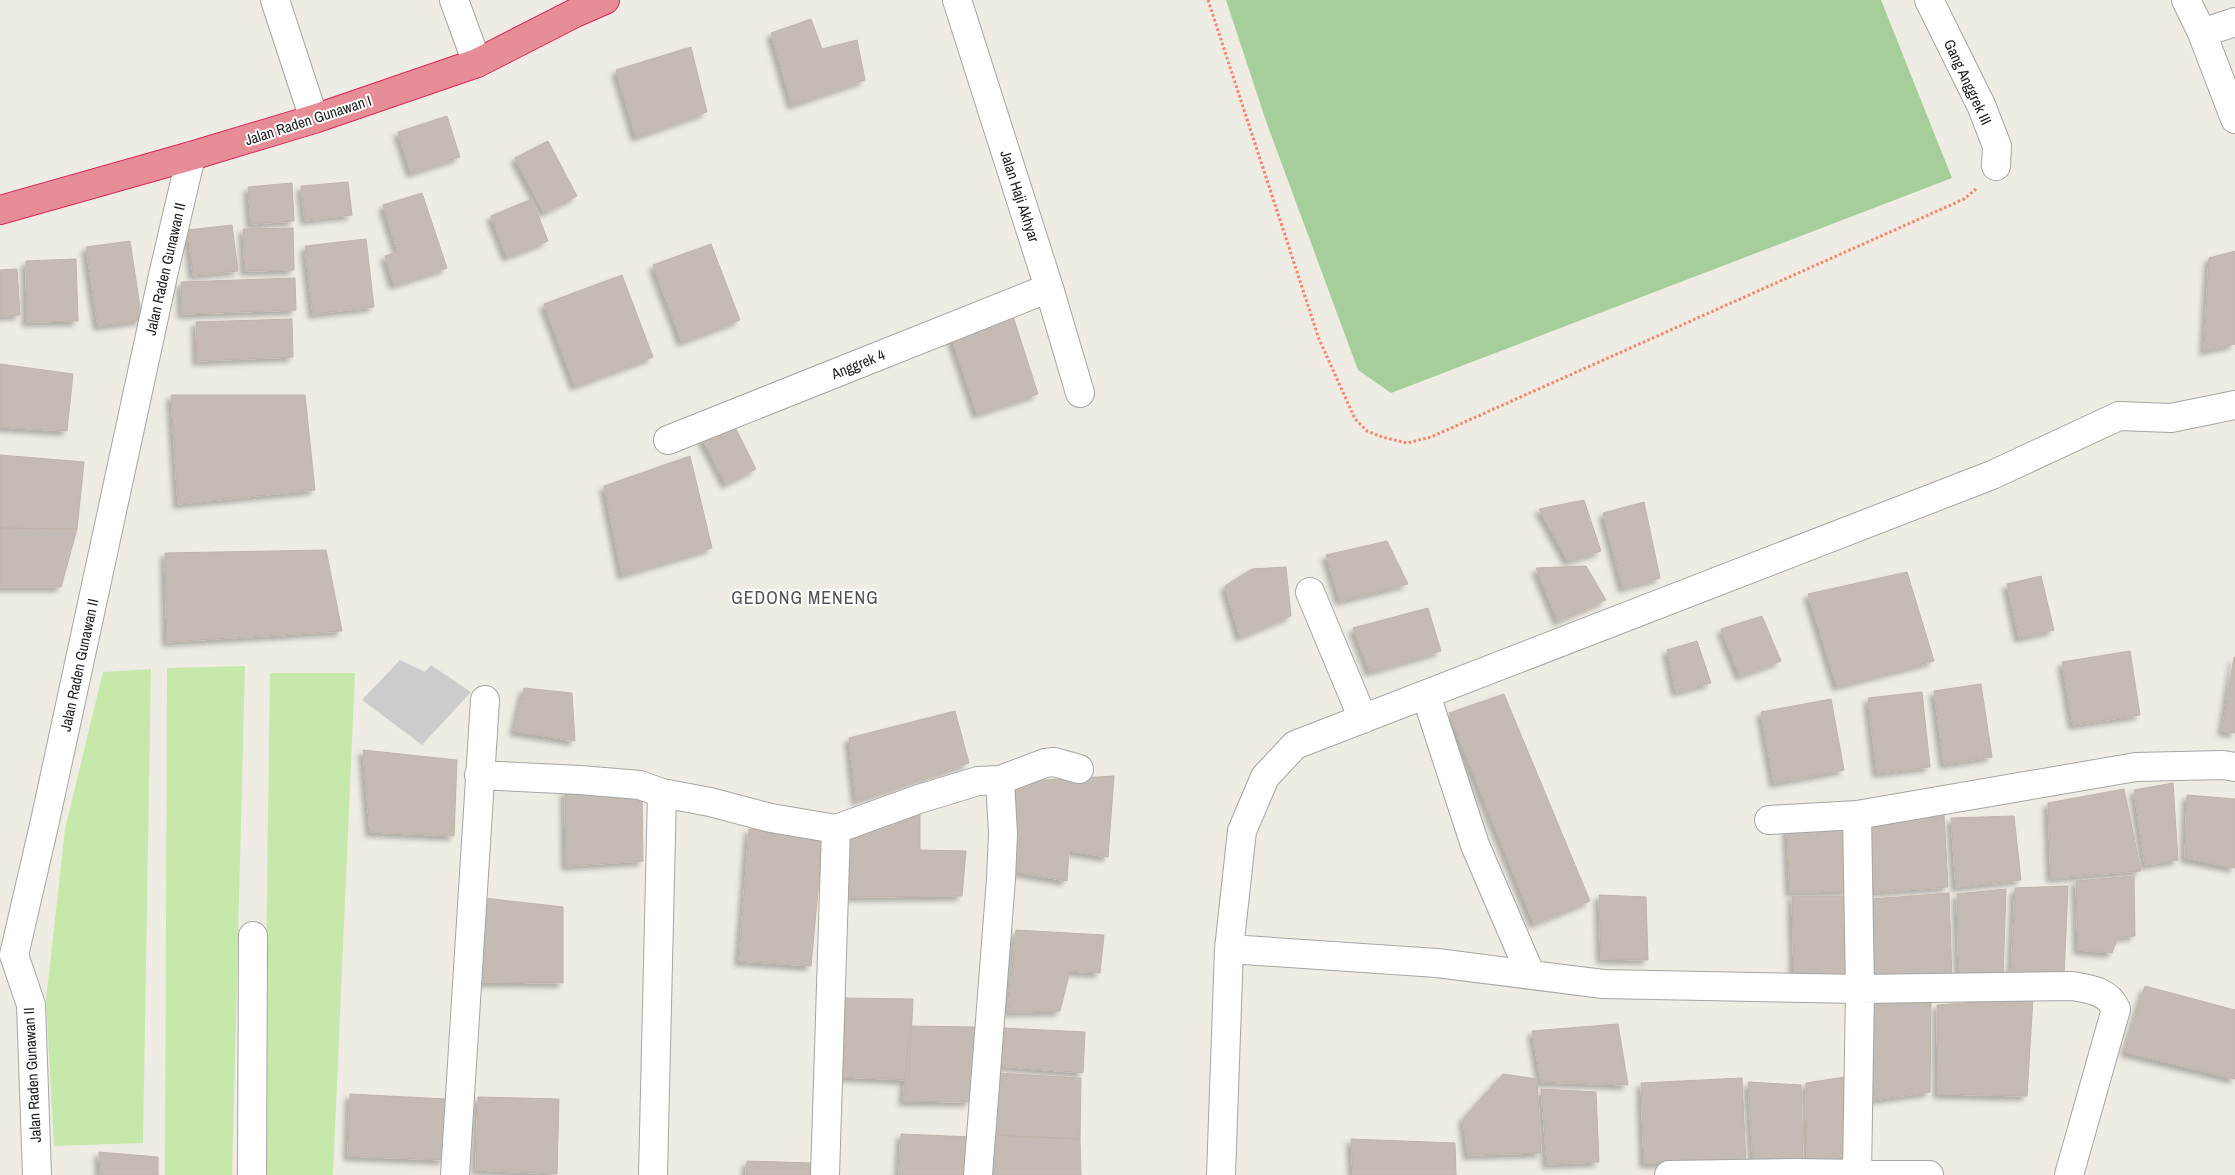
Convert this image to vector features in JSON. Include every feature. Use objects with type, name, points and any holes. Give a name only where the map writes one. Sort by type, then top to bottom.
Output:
[{"type":"highway","name":"Jalan Raden Gunawan I","points":[[0,210],[314,119],[477,63],[575,13],[605,0]]},
{"type":"street","points":[[275,0],[314,119]]},
{"type":"street","points":[[454,0],[477,63]]},
{"type":"street","name":"Jalan Haji Akhyar","points":[[957,0],[1049,288],[1080,393]]},
{"type":"street","name":"Gang Anggrek III","points":[[1929,0],[1981,105],[1997,146],[1996,166]]},
{"type":"street","points":[[2186,0],[2202,33],[2235,119]]},
{"type":"street","points":[[2202,33],[2235,22]]},
{"type":"street","name":"Jalan Raden Gunawan II","points":[[37,1175],[31,1006],[7,953],[45,821],[164,270],[191,156]]},
{"type":"street","name":"Anggrek 4","points":[[668,440],[1049,288]]},
{"type":"street","points":[[1221,1175],[1229,949],[1242,831],[1265,777],[1295,745],[1992,475],[2119,416],[2171,418],[2235,404]]},
{"type":"street","points":[[1310,592],[1362,719]]},
{"type":"street","points":[[1426,695],[1474,845],[1530,973]]},
{"type":"street","points":[[455,1175],[485,700]]},
{"type":"street","points":[[479,775],[640,785],[662,793],[710,802],[770,818],[836,829],[919,799],[978,781],[1000,780],[1044,763],[1054,762],[1079,769]]},
{"type":"street","points":[[1769,820],[1857,815],[2136,767],[2223,764],[2235,767]]},
{"type":"street","points":[[978,1175],[1001,879],[1003,834],[1000,780]]},
{"type":"street","points":[[653,1175],[662,793]]},
{"type":"street","points":[[1857,815],[1860,989],[1857,1175]]},
{"type":"street","points":[[825,1175],[836,829]]},
{"type":"street","points":[[252,1175],[253,936]]},
{"type":"street","points":[[1229,949],[1436,963],[1530,973],[1603,984],[1860,989],[2072,986],[2090,989],[2107,996],[2116,1009],[2069,1175]]},
{"type":"street","points":[[1669,1175],[1929,1175]]},
{"type":"path","points":[[1208,0],[1319,340],[1355,419],[1367,432],[1407,443],[1431,437],[1964,199],[1986,182],[1996,166]]},
{"type":"shaded area","points":[[400,660],[425,672],[431,665],[471,692],[422,745],[362,700]]},
{"type":"green space","points":[[1226,0],[1881,0],[1952,178],[1391,393],[1358,370],[1267,124]]},
{"type":"green space","points":[[245,666],[232,1175],[165,1175],[167,668]]},
{"type":"green space","points":[[151,669],[143,1143],[54,1146],[46,1000],[65,829],[103,672]]},
{"type":"green space","points":[[270,673],[355,673],[333,1175],[263,1175]]},
{"type":"building","points":[[811,19],[822,49],[857,40],[865,80],[792,105],[771,33]]},
{"type":"building","points":[[691,47],[707,112],[636,137],[616,70]]},
{"type":"building","points":[[447,116],[460,157],[411,173],[398,132]]},
{"type":"building","points":[[548,141],[577,196],[544,213],[515,158]]},
{"type":"building","points":[[348,182],[352,215],[305,220],[301,186]]},
{"type":"building","points":[[292,183],[294,221],[251,224],[248,187]]},
{"type":"building","points":[[422,193],[447,268],[394,285],[385,256],[398,252],[383,205]]},
{"type":"building","points":[[532,199],[548,241],[507,257],[491,216]]},
{"type":"building","points":[[232,225],[238,271],[193,275],[188,230]]},
{"type":"building","points":[[293,228],[294,270],[245,271],[243,229]]},
{"type":"building","points":[[366,239],[374,307],[313,314],[305,246]]},
{"type":"building","points":[[130,241],[142,320],[98,326],[86,247]]},
{"type":"building","points":[[711,244],[740,320],[682,342],[653,265]]},
{"type":"building","points":[[2235,251],[2235,344],[2204,351],[2209,258]]},
{"type":"building","points":[[76,259],[78,321],[27,322],[26,261]]},
{"type":"building","points":[[17,269],[20,315],[0,316],[0,270]]},
{"type":"building","points":[[622,275],[653,357],[575,386],[544,304]]},
{"type":"building","points":[[295,278],[296,310],[182,314],[181,282]]},
{"type":"building","points":[[1012,313],[1038,394],[977,414],[950,333]]},
{"type":"building","points":[[292,319],[293,357],[197,361],[196,322]]},
{"type":"building","points":[[0,364],[73,374],[67,431],[0,427]]},
{"type":"building","points":[[171,395],[305,395],[315,490],[178,504]]},
{"type":"building","points":[[733,423],[756,469],[726,484],[702,438]]},
{"type":"building","points":[[0,455],[84,462],[77,529],[0,528]]},
{"type":"building","points":[[690,456],[712,548],[622,575],[604,486]]},
{"type":"building","points":[[1584,500],[1601,551],[1568,561],[1539,509]]},
{"type":"building","points":[[1644,502],[1660,578],[1623,588],[1603,513]]},
{"type":"building","points":[[0,528],[77,529],[61,587],[0,587]]},
{"type":"building","points":[[1387,541],[1408,584],[1340,601],[1326,555]]},
{"type":"building","points":[[326,550],[342,631],[167,642],[165,553]]},
{"type":"building","points":[[1586,566],[1606,600],[1558,621],[1536,568]]},
{"type":"building","points":[[1286,567],[1291,616],[1240,637],[1225,586],[1252,569]]},
{"type":"building","points":[[1907,572],[1934,661],[1837,686],[1808,594]]},
{"type":"building","points":[[2041,576],[2054,630],[2019,638],[2007,584]]},
{"type":"building","points":[[1428,608],[1441,651],[1370,672],[1353,628]]},
{"type":"building","points":[[1762,616],[1781,661],[1740,676],[1721,629]]},
{"type":"building","points":[[1697,641],[1711,683],[1676,692],[1667,650]]},
{"type":"building","points":[[2130,651],[2140,715],[2073,725],[2062,662]]},
{"type":"building","points":[[2235,657],[2235,733],[2222,731]]},
{"type":"building","points":[[1981,684],[1992,757],[1944,764],[1934,691]]},
{"type":"building","points":[[524,688],[572,693],[575,741],[514,731]]},
{"type":"building","points":[[1922,692],[1930,767],[1877,773],[1868,698]]},
{"type":"building","points":[[1504,694],[1590,901],[1534,924],[1449,713]]},
{"type":"building","points":[[1831,699],[1844,770],[1774,783],[1761,712]]},
{"type":"building","points":[[955,711],[969,763],[856,801],[849,738]]},
{"type":"building","points":[[363,750],[457,760],[454,836],[370,832]]},
{"type":"building","points":[[1114,776],[1108,857],[1069,851],[1067,881],[1006,870],[1009,782]]},
{"type":"building","points":[[2173,783],[2178,860],[2145,865],[2134,790]]},
{"type":"building","points":[[2124,789],[2141,871],[2051,878],[2048,803]]},
{"type":"building","points":[[565,791],[642,791],[643,861],[566,866]]},
{"type":"building","points":[[2187,795],[2235,799],[2235,868],[2185,858]]},
{"type":"building","points":[[920,812],[920,850],[966,851],[962,896],[850,897],[849,834]]},
{"type":"building","points":[[1944,814],[1948,887],[1873,892],[1869,823]]},
{"type":"building","points":[[2014,816],[2021,880],[1956,887],[1951,818]]},
{"type":"building","points":[[1846,826],[1849,891],[1790,892],[1787,828]]},
{"type":"building","points":[[749,829],[823,837],[811,966],[739,961]]},
{"type":"building","points":[[2134,876],[2135,936],[2118,937],[2112,953],[2078,950],[2076,881]]},
{"type":"building","points":[[2068,886],[2064,977],[2011,979],[2015,888]]},
{"type":"building","points":[[2006,889],[2003,978],[1959,979],[1957,894]]},
{"type":"building","points":[[1949,893],[1952,979],[1874,978],[1872,899]]},
{"type":"building","points":[[1599,895],[1646,897],[1648,960],[1601,959]]},
{"type":"building","points":[[1792,896],[1848,896],[1849,980],[1794,978]]},
{"type":"building","points":[[484,898],[563,907],[563,983],[481,982]]},
{"type":"building","points":[[1016,930],[1104,935],[1100,973],[1070,971],[1060,1011],[1008,1012]]},
{"type":"building","points":[[2145,986],[2235,1010],[2235,1079],[2125,1052]]},
{"type":"building","points":[[843,998],[913,999],[909,1080],[841,1077]]},
{"type":"building","points":[[2033,998],[2027,1096],[1938,1094],[1937,1005]]},
{"type":"building","points":[[1931,1003],[1930,1092],[1872,1100],[1872,1004]]},
{"type":"building","points":[[1618,1024],[1628,1085],[1541,1082],[1532,1031]]},
{"type":"building","points":[[910,1026],[975,1027],[970,1102],[903,1101]]},
{"type":"building","points":[[1003,1028],[1085,1032],[1083,1073],[1000,1066]]},
{"type":"building","points":[[999,1073],[1081,1078],[1080,1139],[992,1135]]},
{"type":"building","points":[[1503,1074],[1537,1079],[1541,1153],[1468,1155],[1463,1119]]},
{"type":"building","points":[[1845,1077],[1847,1163],[1807,1163],[1806,1083]]},
{"type":"building","points":[[1742,1078],[1746,1166],[1644,1163],[1641,1083]]},
{"type":"building","points":[[1748,1082],[1801,1085],[1803,1161],[1753,1160]]},
{"type":"building","points":[[1541,1089],[1596,1092],[1599,1162],[1547,1164]]},
{"type":"building","points":[[350,1094],[446,1099],[444,1160],[348,1156]]},
{"type":"building","points":[[478,1097],[559,1099],[557,1174],[476,1170]]},
{"type":"building","points":[[901,1134],[972,1137],[970,1175],[899,1175]]},
{"type":"building","points":[[992,1135],[1080,1139],[1081,1175],[990,1175]]},
{"type":"building","points":[[1351,1139],[1455,1143],[1456,1175],[1353,1175]]},
{"type":"building","points":[[99,1152],[158,1157],[158,1175],[100,1175]]},
{"type":"building","points":[[747,1161],[812,1163],[812,1175],[746,1175]]},
{"type":"district","name":"GEDONG MENENG","points":[[805,597]]}]
